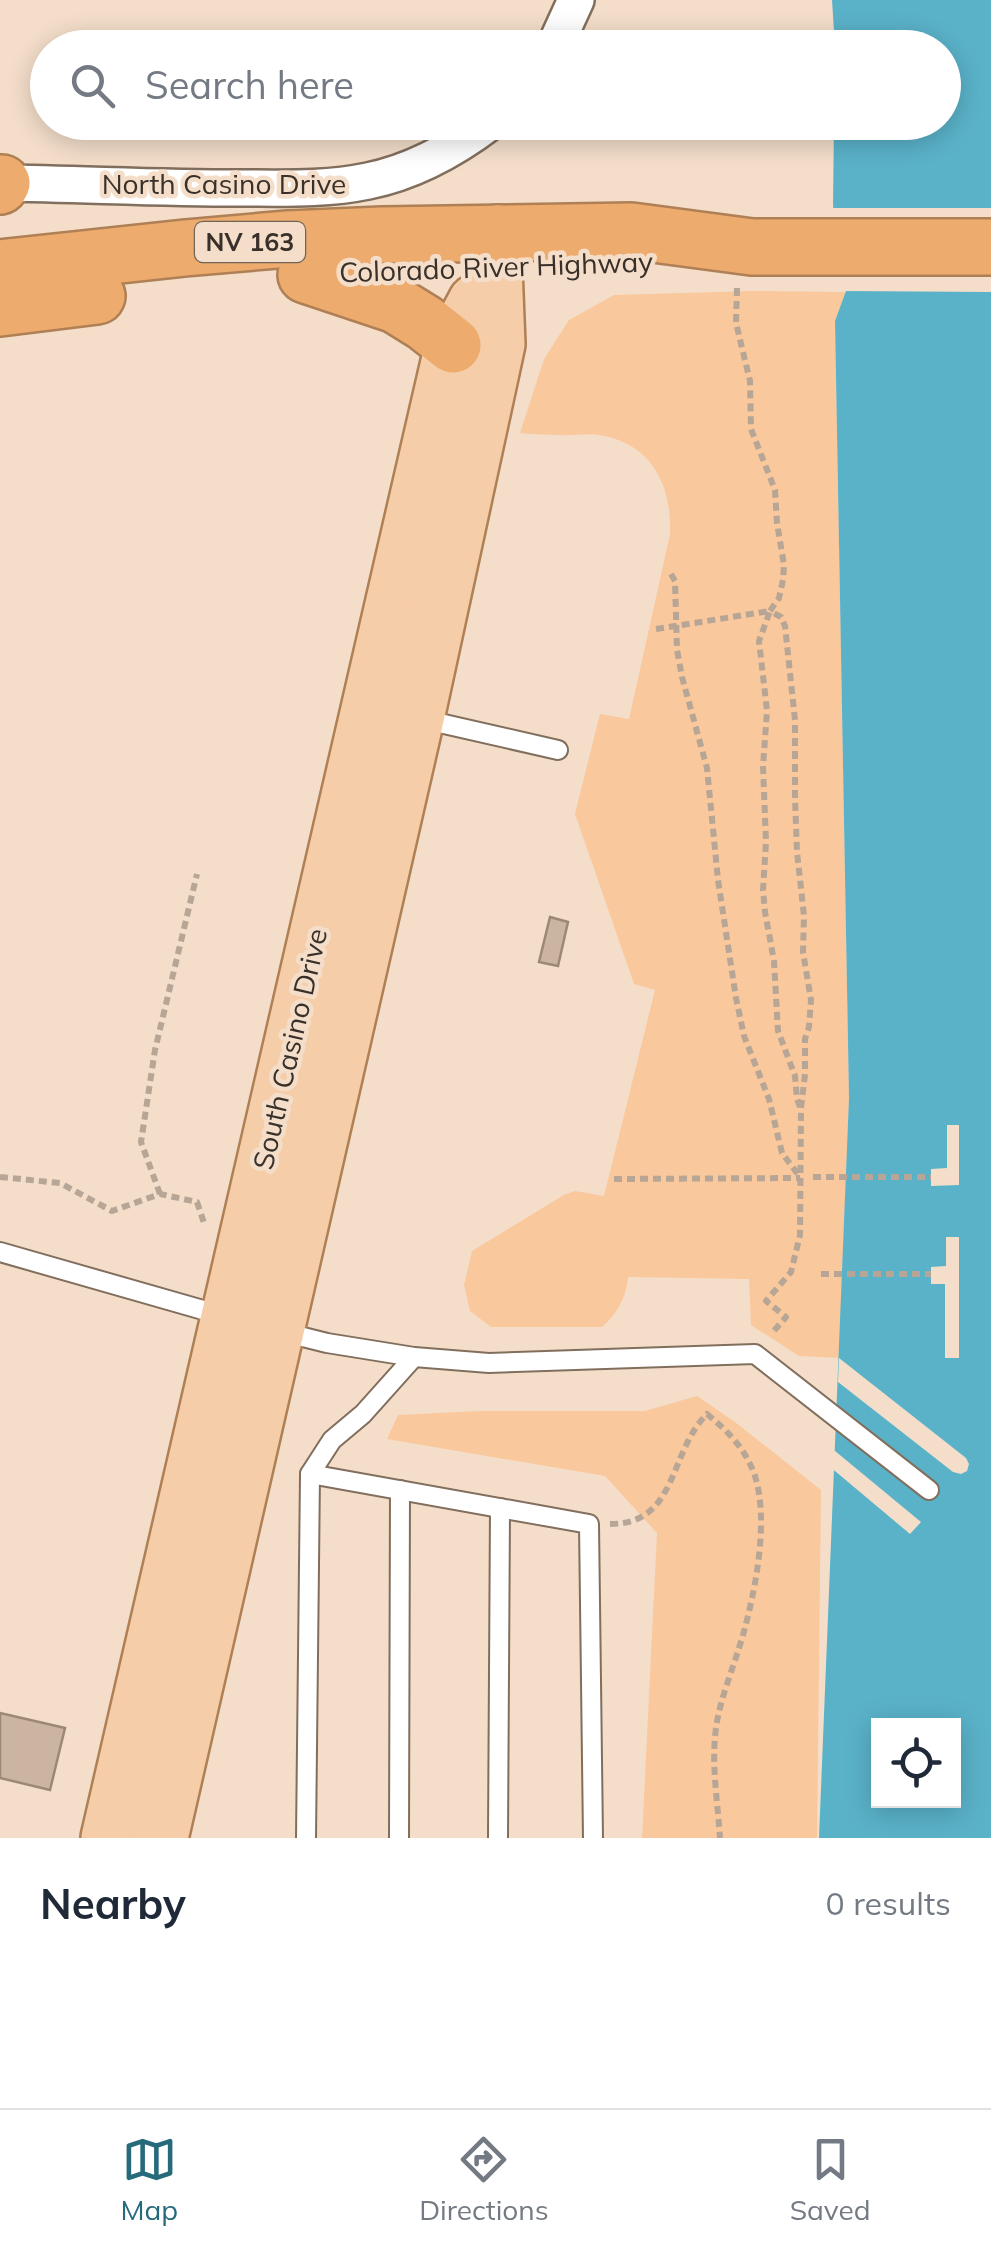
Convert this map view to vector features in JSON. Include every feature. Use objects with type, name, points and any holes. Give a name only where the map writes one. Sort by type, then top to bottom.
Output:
[{"type":"highway","name":"Colorado River Highway","points":[[0,278],[88,296],[306,274],[630,232],[744,268],[991,247]]},
{"type":"highway","name":"Colorado River Highway","points":[[0,278],[288,239],[496,250]]},
{"type":"highway","points":[[306,274],[396,305],[452,345]]},
{"type":"main road","name":"South Casino Drive","points":[[160,1838],[253,1324],[452,345],[496,250]]},
{"type":"main road","name":"South Casino Drive","points":[[109,1838],[416,718],[498,344],[496,250]]},
{"type":"street","points":[[562,30],[576,0]]},
{"type":"street","name":"North Casino Drive","points":[[1,184],[336,187],[402,172],[466,140]]},
{"type":"lane","points":[[416,718],[558,750]]},
{"type":"lane","points":[[0,1252],[327,1343],[414,1357],[489,1363],[755,1354],[929,1490]]},
{"type":"lane","points":[[306,1838],[310,1474],[332,1440],[363,1414],[414,1357]]},
{"type":"lane","points":[[310,1474],[589,1524],[593,1838]]},
{"type":"lane","points":[[399,1838],[400,1490]]},
{"type":"lane","points":[[498,1838],[500,1508]]},
{"type":"path","points":[[744,268],[736,323],[750,380],[751,428],[774,490],[784,564],[784,580],[759,641],[767,712],[763,890],[774,961],[778,1031],[795,1076],[801,1108]]},
{"type":"path","points":[[671,574],[682,677],[707,768],[721,899],[744,1036],[769,1098],[782,1153],[801,1178]]},
{"type":"path","points":[[656,629],[770,612],[781,617],[785,626],[795,720],[803,952],[811,1000],[801,1108],[800,1234],[791,1272],[766,1300],[786,1317],[772,1333]]},
{"type":"path","points":[[160,1194],[142,1142],[155,1050],[198,874]]},
{"type":"path","points":[[0,1177],[60,1183],[112,1211],[160,1194],[197,1202],[209,1240]]},
{"type":"path","points":[[813,1177],[931,1177]]},
{"type":"path","points":[[614,1179],[801,1178]]},
{"type":"path","points":[[821,1274],[930,1274]]},
{"type":"path","points":[[589,1524],[626,1524],[648,1515],[660,1503],[696,1425],[707,1414],[728,1432],[753,1469],[760,1521],[755,1590],[725,1687],[715,1736],[720,1838]]},
{"type":"shaded area","points":[[846,292],[835,321],[849,1098],[839,1358],[799,1356],[751,1325],[749,1279],[628,1277],[620,1304],[602,1327],[491,1327],[470,1311],[464,1285],[472,1251],[564,1195],[575,1191],[604,1196],[655,990],[634,984],[575,814],[600,714],[629,719],[670,534],[667,499],[655,470],[633,447],[594,434],[520,433],[544,359],[569,320],[614,295]]},
{"type":"shaded area","points":[[697,1396],[821,1490],[817,1838],[642,1838],[657,1533],[605,1476],[387,1439],[398,1415],[645,1411]]},
{"type":"water","points":[[832,0],[991,0],[991,1838],[819,1838],[849,1098],[835,321],[846,291],[835,247],[834,140],[961,140],[961,30],[834,30]]},
{"type":"pier","points":[[828,208],[991,208],[991,292],[841,291],[830,248]]},
{"type":"pier","points":[[947,1125],[959,1125],[959,1185],[931,1186],[931,1169],[947,1168]]},
{"type":"pier","points":[[946,1237],[959,1237],[959,1358],[945,1358],[945,1284],[931,1284],[931,1267],[946,1266]]},
{"type":"pier","points":[[839,1358],[966,1458],[967,1471],[953,1472],[838,1382]]},
{"type":"pier","points":[[829,1446],[921,1522],[910,1534],[829,1466]]},
{"type":"building","points":[[550,917],[568,922],[558,966],[539,962]]},
{"type":"building","points":[[0,1713],[65,1728],[50,1790],[0,1778]]}]
